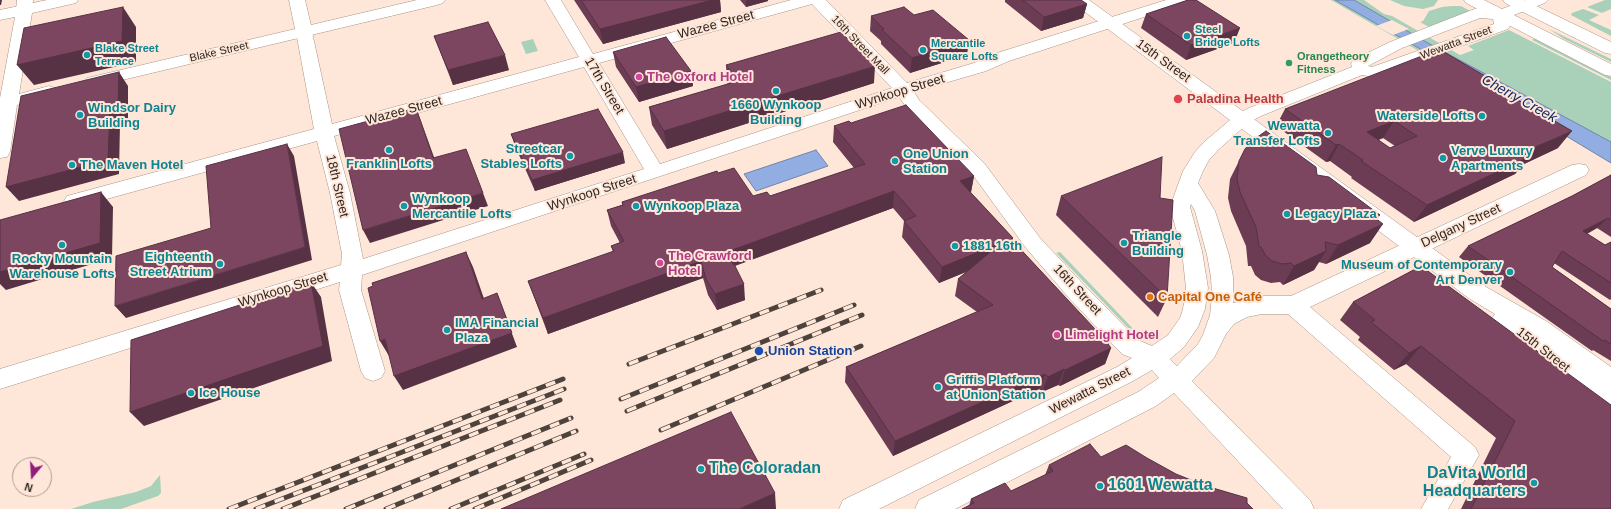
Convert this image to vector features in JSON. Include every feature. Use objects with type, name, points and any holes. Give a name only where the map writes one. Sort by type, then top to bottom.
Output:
[{"type":"main road","points":[[0,15],[25,5],[70,0]]},
{"type":"main road","name":"18th Street","points":[[297,0],[304,32]]},
{"type":"main road","name":"Blake Street","points":[[4,103],[437,0]]},
{"type":"main road","name":"15th Street","points":[[1079,0],[1478,293],[1538,328],[1611,381]]},
{"type":"main road","points":[[1472,0],[1611,70]]},
{"type":"main road","points":[[1517,3],[1611,49]]},
{"type":"main road","points":[[0,152],[4,103],[25,5]]},
{"type":"main road","name":"15th Street","points":[[1478,293],[1520,334],[1611,402]]},
{"type":"street","name":"17th Street","points":[[552,0],[655,172]]},
{"type":"street","name":"Wazee Street","points":[[57,205],[808,0]]},
{"type":"street","name":"16th Street Mall","points":[[817,0],[903,90]]},
{"type":"street","name":"Wynkoop Street","points":[[0,379],[655,172],[903,90],[921,86],[980,67],[1003,57],[1182,0]]},
{"type":"street","points":[[1501,15],[1517,3],[1540,0]]},
{"type":"street","name":"Wewatta Street","points":[[852,509],[884,502],[1125,374],[1154,357],[1176,341],[1190,321],[1194,309],[1197,288],[1192,252],[1180,207],[1189,183],[1202,156],[1211,146],[1242,119],[1255,112],[1361,70],[1373,72],[1419,57],[1502,26],[1501,15],[1478,13],[1398,45],[1359,64],[1361,70]]},
{"type":"street","name":"18th Street","points":[[304,32],[324,132],[340,193],[352,254],[350,290],[373,371]]},
{"type":"street","name":"16th Street","points":[[903,90],[913,104],[977,167],[1034,243],[1077,292],[1130,347],[1154,357],[1301,509]]},
{"type":"street","name":"Delgany Street","points":[[1216,331],[1226,318],[1242,309],[1284,305],[1416,247],[1579,170]]},
{"type":"street","points":[[928,509],[1147,399],[1185,373],[1206,351],[1216,331],[1221,315],[1223,296],[1222,273],[1205,211],[1189,183]]},
{"type":"street","points":[[1222,273],[1231,287],[1247,298],[1256,302],[1284,305],[1466,455],[1434,509]]},
{"type":"green space","points":[[1331,0],[1335,0],[1450,66],[1579,144]]},
{"type":"green space","points":[[1354,0],[1364,0],[1384,14],[1392,16],[1460,55],[1474,50],[1468,46],[1509,30],[1611,82],[1611,142],[1428,43]]},
{"type":"green space","points":[[1390,0],[1438,0],[1434,6],[1423,9],[1404,6]]},
{"type":"green space","points":[[1605,0],[1611,0],[1611,9],[1602,13],[1587,7]]},
{"type":"green space","points":[[1452,6],[1461,6],[1470,11],[1429,27],[1420,22],[1423,21],[1429,11]]},
{"type":"green space","points":[[1583,9],[1599,15],[1589,20],[1611,30],[1611,36],[1571,15],[1572,13]]},
{"type":"green space","points":[[1549,29],[1611,59],[1611,62],[1564,39]]},
{"type":"green space","points":[[1535,38],[1611,77],[1611,80],[1532,40]]},
{"type":"green space","points":[[533,39],[538,51],[526,54],[521,42]]},
{"type":"green space","points":[[1060,252],[1138,334],[1135,335],[1056,253]]},
{"type":"green space","points":[[160,475],[161,493],[158,496],[121,509],[71,509],[93,502],[136,492],[151,486]]},
{"type":"water","name":"Cherry Creek","points":[[1335,0],[1354,0],[1428,43],[1611,142],[1611,163],[1450,66]]},
{"type":"water","points":[[816,150],[828,166],[756,191],[744,174]]},
{"type":"pier","points":[[1392,20],[1409,29],[1393,35],[1376,26]]},
{"type":"building","points":[[581,0],[713,0],[600,29]]},
{"type":"building","points":[[1023,0],[1081,0],[1087,4],[1044,17]]},
{"type":"building","points":[[1188,0],[1196,0],[1240,28],[1191,45],[1146,14]]},
{"type":"building","points":[[123,7],[122,41],[17,65],[24,28]]},
{"type":"building","points":[[904,7],[914,15],[933,10],[969,40],[912,58],[882,30],[884,29],[871,16]]},
{"type":"building","points":[[488,22],[505,55],[448,70],[434,36]]},
{"type":"building","points":[[841,32],[875,66],[664,131],[649,107],[738,81],[726,65]]},
{"type":"building","points":[[666,37],[691,71],[636,87],[613,52]]},
{"type":"building","points":[[1444,52],[1492,80],[1487,82],[1572,131],[1522,153],[1529,157],[1427,205],[1361,161],[1363,160],[1339,144],[1336,145],[1285,109],[1427,54],[1431,57]],"holes":[[[1394,121],[1417,136],[1390,148],[1367,132]]]},
{"type":"building","points":[[119,72],[118,107],[110,109],[108,160],[6,187],[21,96]]},
{"type":"building","points":[[906,105],[974,176],[960,181],[1111,348],[1048,377],[1045,374],[895,441],[846,367],[993,305],[958,279],[1001,243],[942,267],[904,221],[916,216],[894,191],[724,253],[735,266],[744,284],[715,294],[706,279],[701,261],[543,318],[528,281],[614,251],[611,246],[624,241],[607,210],[623,205],[622,202],[717,171],[718,173],[734,168],[753,196],[767,192],[770,196],[865,164],[834,126],[849,121],[851,123]]},
{"type":"building","points":[[416,108],[433,158],[466,149],[483,193],[363,230],[339,129]]},
{"type":"building","name":"Streetcar Stables Lofts","points":[[598,109],[623,152],[532,180],[511,134]]},
{"type":"building","name":"Legacy Plaza","points":[[1266,131],[1316,167],[1317,175],[1329,177],[1380,215],[1374,217],[1383,224],[1338,245],[1325,242],[1326,251],[1294,266],[1291,263],[1282,264],[1272,261],[1266,256],[1261,247],[1259,247],[1256,227],[1240,192],[1237,179],[1239,161],[1245,149],[1253,140]]},
{"type":"building","points":[[287,144],[305,247],[115,306],[116,256],[211,228],[206,166]]},
{"type":"building","name":"Triangle Building","points":[[1162,157],[1160,198],[1173,200],[1167,298],[1061,196]]},
{"type":"building","points":[[1611,175],[1611,220],[1608,218],[1583,231],[1605,245],[1611,242],[1611,283],[1562,251],[1552,267],[1611,309],[1611,344],[1605,340],[1603,341],[1468,246],[1572,196]]},
{"type":"building","points":[[101,192],[100,243],[0,272],[0,220]]},
{"type":"building","name":"IMA Financial Plaza","points":[[466,252],[482,299],[497,293],[512,333],[394,376],[385,339],[380,341],[368,288],[373,286],[372,283]]},
{"type":"building","points":[[1421,266],[1611,405],[1611,509],[1471,509],[1515,421],[1421,346],[1409,353],[1371,322],[1375,320],[1353,302]]},
{"type":"building","name":"Ice House","points":[[311,282],[323,346],[130,412],[131,340]]},
{"type":"building","name":"The Coloradan","points":[[731,412],[775,493],[739,509],[501,509]]},
{"type":"building","points":[[1090,444],[1101,457],[1126,445],[1176,474],[1206,486],[1247,498],[1247,503],[1253,509],[962,509],[974,503],[971,499],[1005,483],[1011,491],[1053,471],[1049,465]]},
{"type":"railway","points":[[629,364],[821,290]]},
{"type":"railway","points":[[621,399],[854,305]]},
{"type":"railway","points":[[627,411],[862,315]]},
{"type":"railway","points":[[661,430],[861,346]]},
{"type":"railway","points":[[229,509],[563,379]]},
{"type":"railway","points":[[256,509],[564,389]]},
{"type":"railway","points":[[283,509],[560,400]]},
{"type":"railway","points":[[346,509],[571,418]]},
{"type":"railway","points":[[386,509],[576,431]]},
{"type":"railway","points":[[451,509],[584,454]]},
{"type":"railway","points":[[475,509],[591,460]]},
{"type":"place","name":"Steel Bridge Lofts","points":[[1187,36]]},
{"type":"place","name":"Mercantile Square Lofts","points":[[923,50]]},
{"type":"place","name":"Blake Street Terrace","points":[[87,55]]},
{"type":"place","name":"Orangetheory Fitness","points":[[1289,63]]},
{"type":"place","name":"The Oxford Hotel","points":[[639,77]]},
{"type":"place","name":"1660 Wynkoop Building","points":[[776,91]]},
{"type":"place","name":"Paladina Health","points":[[1178,99]]},
{"type":"place","name":"Windsor Dairy Building","points":[[80,115]]},
{"type":"place","name":"Waterside Lofts","points":[[1482,116]]},
{"type":"place","name":"Wewatta Transfer Lofts","points":[[1328,133]]},
{"type":"place","name":"Franklin Lofts","points":[[389,150]]},
{"type":"place","name":"Streetcar Stables Lofts","points":[[570,156]]},
{"type":"place","name":"Verve Luxury Apartments","points":[[1443,158]]},
{"type":"place","name":"One Union Station","points":[[895,161]]},
{"type":"place","name":"The Maven Hotel","points":[[72,165]]},
{"type":"place","name":"Wynkoop Mercantile Lofts","points":[[404,206]]},
{"type":"place","name":"Wynkoop Plaza","points":[[636,206]]},
{"type":"place","name":"Legacy Plaza","points":[[1287,214]]},
{"type":"place","name":"Triangle Building","points":[[1124,243]]},
{"type":"place","name":"Rocky Mountain Warehouse Lofts","points":[[62,245]]},
{"type":"place","name":"1881 16th","points":[[955,246]]},
{"type":"place","name":"The Crawford Hotel","points":[[660,263]]},
{"type":"place","name":"Eighteenth Street Atrium","points":[[220,264]]},
{"type":"place","name":"Museum of Contemporary Art Denver","points":[[1510,272]]},
{"type":"place","name":"Capital One Café","points":[[1150,297]]},
{"type":"place","name":"IMA Financial Plaza","points":[[447,330]]},
{"type":"place","name":"Limelight Hotel","points":[[1057,335]]},
{"type":"place","name":"Union Station","points":[[759,351]]},
{"type":"place","name":"Griffis Platform at Union Station","points":[[938,387]]},
{"type":"place","name":"Ice House","points":[[191,393]]},
{"type":"place","name":"The Coloradan","points":[[701,469]]},
{"type":"place","name":"DaVita World Headquarters","points":[[1534,483]]},
{"type":"place","name":"1601 Wewatta","points":[[1100,486]]}]
